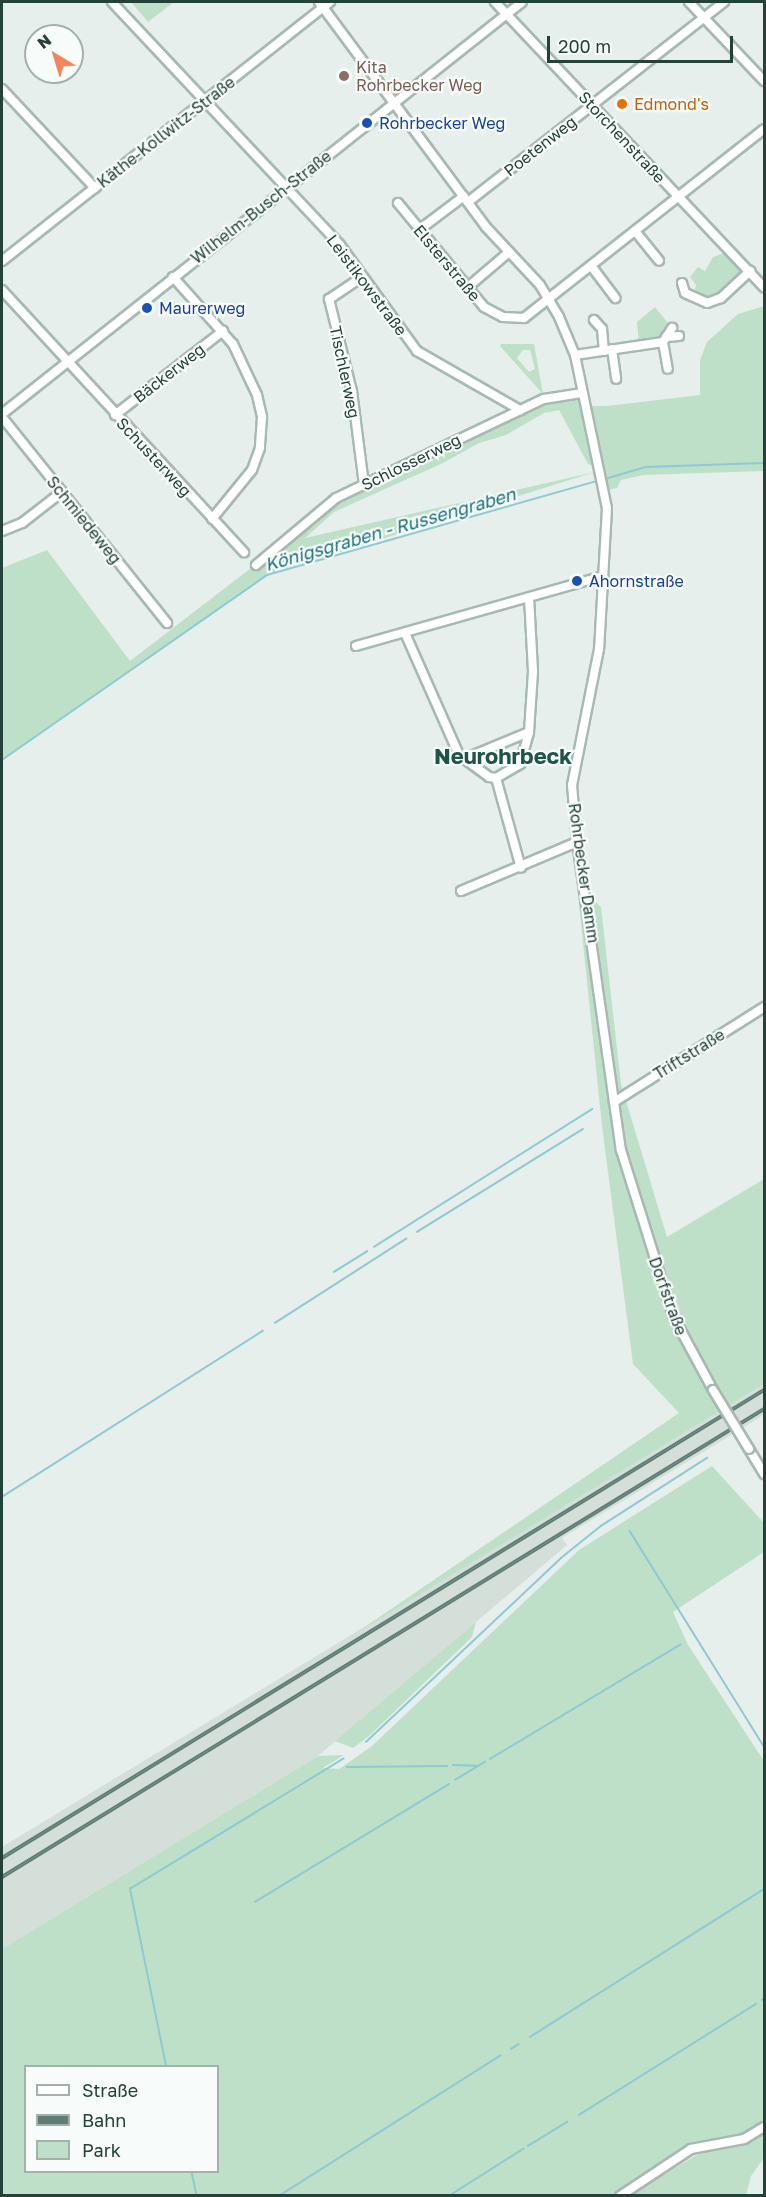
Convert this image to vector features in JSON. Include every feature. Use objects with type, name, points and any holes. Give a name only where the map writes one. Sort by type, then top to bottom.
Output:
[{"type":"street","name":"Leistikowstraße","points":[[112,2],[340,245],[417,351],[520,410]]},
{"type":"street","name":"Storchenstraße","points":[[495,2],[765,287]]},
{"type":"street","name":"Wilhelm-Busch-Straße","points":[[2,415],[393,102],[522,2]]},
{"type":"street","points":[[689,2],[765,81]]},
{"type":"street","name":"Poetenweg","points":[[466,199],[724,2]]},
{"type":"street","name":"Käthe-Kollwitz-Straße","points":[[2,261],[205,101],[324,3]]},
{"type":"street","points":[[324,3],[393,102],[466,199],[508,252],[529,271],[550,300],[575,355],[583,395]]},
{"type":"street","points":[[2,89],[95,188]]},
{"type":"street","name":"Elsterstraße","points":[[398,203],[484,307],[503,317],[524,318],[550,300],[765,129]]},
{"type":"street","points":[[419,230],[466,199]]},
{"type":"street","points":[[635,231],[659,261]]},
{"type":"street","points":[[468,287],[508,252]]},
{"type":"street","points":[[592,267],[615,298]]},
{"type":"street","points":[[682,283],[685,293],[699,303],[707,303],[721,298],[750,271]]},
{"type":"street","points":[[173,277],[223,331],[257,395],[262,434],[252,470],[212,519]]},
{"type":"street","name":"Tischlerweg","points":[[362,277],[329,299],[352,391],[364,485]]},
{"type":"street","name":"Schusterweg","points":[[2,290],[66,362],[244,552]]},
{"type":"street","points":[[594,320],[602,329],[616,379]]},
{"type":"street","points":[[668,369],[665,340],[672,328]]},
{"type":"street","name":"Bäckerweg","points":[[115,415],[223,331]]},
{"type":"street","points":[[575,355],[679,336]]},
{"type":"street","name":"Schlosserweg","points":[[256,565],[336,498],[544,399],[583,395]]},
{"type":"street","name":"Rohrbecker Damm","points":[[583,395],[604,484],[607,508],[599,649],[572,785],[577,842],[614,1102]]},
{"type":"street","name":"Schmiedeweg","points":[[2,415],[167,623]]},
{"type":"street","points":[[2,531],[22,523],[62,492]]},
{"type":"street","points":[[356,646],[603,576]]},
{"type":"street","points":[[405,633],[464,759],[489,777],[496,778],[520,764],[528,732],[533,671],[529,598]]},
{"type":"street","points":[[464,759],[528,732]]},
{"type":"street","points":[[496,778],[522,868]]},
{"type":"street","points":[[461,891],[522,868],[577,842]]},
{"type":"street","name":"Triftstraße","points":[[614,1102],[765,1007]]},
{"type":"street","name":"Dorfstraße","points":[[614,1102],[621,1150],[668,1302],[682,1338],[765,1474]]},
{"type":"street","points":[[620,2196],[691,2149],[740,2140],[765,2127]]},
{"type":"shaded area","points":[[764,1384],[764,1414],[562,1538],[567,1545],[318,1756],[2,1949],[2,1847]]},
{"type":"green space","points":[[131,2],[174,2],[148,22]]},
{"type":"green space","points":[[727,252],[741,273],[714,298],[706,301],[694,294],[696,285],[690,277],[698,267],[705,271],[713,257]]},
{"type":"green space","points":[[764,306],[764,471],[644,475],[621,480],[617,488],[607,490],[603,470],[588,464],[559,410],[544,413],[506,435],[479,443],[443,463],[334,512],[305,538],[595,472],[267,575],[2,760],[2,568],[47,550],[130,661],[336,503],[546,401],[583,399],[588,406],[607,406],[700,395],[700,360],[707,342],[738,314]]},
{"type":"green space","points":[[655,307],[671,327],[662,339],[639,343],[637,322]]},
{"type":"green space","points":[[501,344],[534,344],[543,394],[500,346]],"holes":[[[523,350],[530,350],[535,369],[529,372],[517,358]]]},
{"type":"green space","points":[[577,885],[601,907],[621,1084],[667,1237],[764,1179],[764,1384],[350,1637],[679,1413],[633,1364],[602,1126]]},
{"type":"green space","points":[[712,1466],[764,1523],[764,1552],[673,1612],[688,1645],[764,1761],[764,2158],[751,2176],[746,2195],[631,2195],[718,2142],[653,2170],[615,2195],[2,2195],[2,1949],[318,1756],[344,1755],[323,1768],[339,1769],[372,1746],[579,1550]]},
{"type":"green space","points":[[476,1622],[472,1637],[368,1737],[353,1748],[335,1741]]},
{"type":"waterway","name":"Königsgraben - Russengraben","points":[[605,479],[646,467],[764,463]]},
{"type":"waterway","name":"Königsgraben - Russengraben","points":[[2,760],[267,575],[598,481]]},
{"type":"waterway","points":[[374,1247],[592,1109]]},
{"type":"waterway","points":[[417,1232],[583,1129]]},
{"type":"waterway","points":[[275,1323],[406,1239]]},
{"type":"waterway","points":[[334,1272],[367,1251]]},
{"type":"waterway","points":[[2,1497],[263,1331]]},
{"type":"waterway","points":[[366,1742],[561,1558],[601,1526],[707,1458]]},
{"type":"waterway","points":[[630,1531],[764,1746]]},
{"type":"waterway","points":[[490,1759],[680,1645]]},
{"type":"waterway","points":[[166,2065],[130,1889],[343,1759]]},
{"type":"waterway","points":[[455,1780],[485,1762]]},
{"type":"waterway","points":[[453,1765],[476,1766]]},
{"type":"waterway","points":[[347,1767],[447,1766]]},
{"type":"waterway","points":[[255,1902],[449,1784]]},
{"type":"waterway","points":[[530,2037],[764,1889]]},
{"type":"waterway","points":[[579,2115],[756,2004]]},
{"type":"waterway","points":[[511,2049],[519,2044]]},
{"type":"waterway","points":[[279,2196],[500,2056]]},
{"type":"waterway","points":[[528,2146],[567,2122]]},
{"type":"waterway","points":[[449,2196],[523,2149]]},
{"type":"waterway","points":[[192,2173],[197,2196]]},
{"type":"railway","points":[[2,1858],[764,1390]]},
{"type":"railway","points":[[2,1877],[764,1409]]},
{"type":"place","name":"Kita Rohrbecker Weg","points":[[344,76]]},
{"type":"place","name":"Edmond's","points":[[622,104]]},
{"type":"place","name":"Rohrbecker Weg","points":[[367,123]]},
{"type":"place","name":"Maurerweg","points":[[147,308]]},
{"type":"place","name":"Ahornstraße","points":[[577,581]]},
{"type":"district","name":"Neurohrbeck","points":[[503,756]]}]
